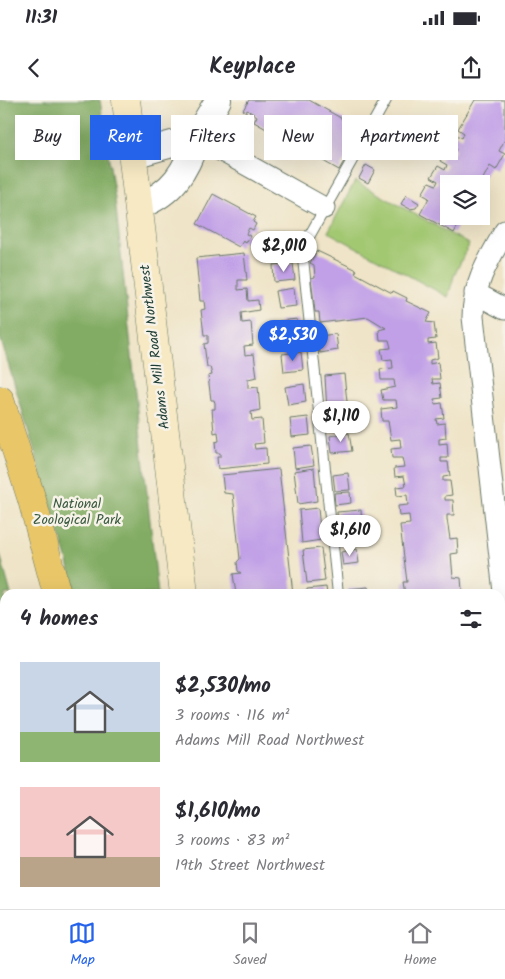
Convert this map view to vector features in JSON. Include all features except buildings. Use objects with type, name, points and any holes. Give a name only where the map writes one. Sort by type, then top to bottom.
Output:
[{"type":"main road","name":"Adams Mill Road Northwest","points":[[126,100],[128,115]]},
{"type":"main road","name":"Adams Mill Road Northwest","points":[[134,160],[183,589]]},
{"type":"main road","points":[[0,400],[32,500],[56,589]]},
{"type":"street","points":[[210,115],[218,100]]},
{"type":"street","points":[[139,206],[161,196],[168,190],[188,160]]},
{"type":"street","points":[[239,160],[324,208]]},
{"type":"street","points":[[504,589],[473,324],[475,293],[484,269],[505,232]]},
{"type":"street","points":[[475,293],[505,309]]},
{"type":"lane","points":[[337,589],[302,249],[386,100]]},
{"type":"green space","name":"National Zoological Park","points":[[0,100],[100,100],[102,115],[90,115],[90,160],[109,160],[115,199],[157,589],[74,589],[68,562],[0,337]]},
{"type":"green space","points":[[355,181],[469,244],[454,276],[448,297],[328,232]]},
{"type":"green space","points":[[0,554],[10,589],[0,589]]}]
